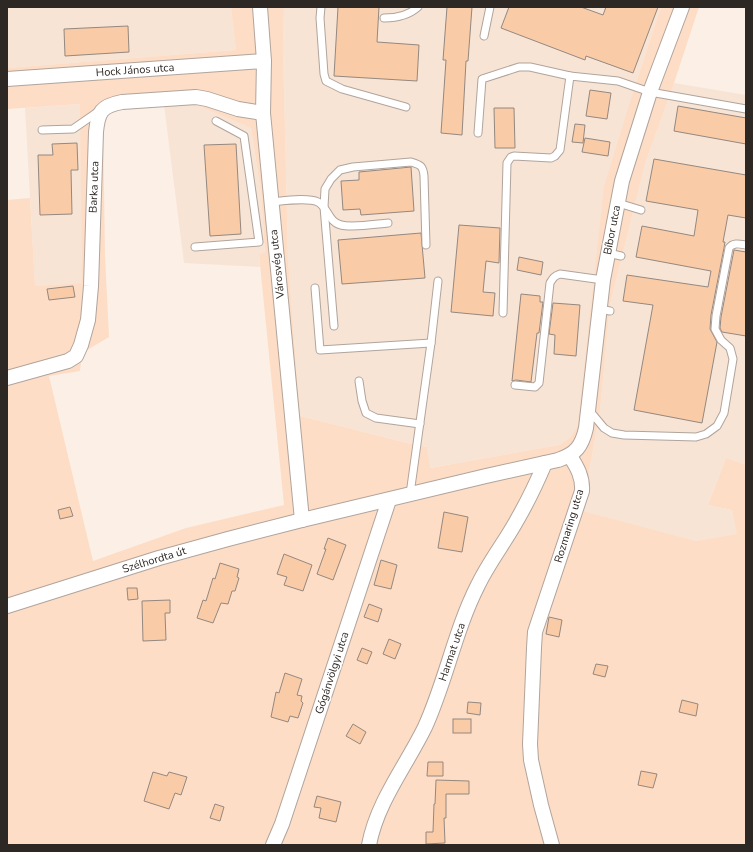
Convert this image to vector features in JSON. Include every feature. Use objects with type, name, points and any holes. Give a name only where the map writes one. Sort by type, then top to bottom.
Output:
[{"type":"street","name":"Városvég utca","points":[[260,7],[264,61],[263,113],[271,202],[265,223],[302,520]]},
{"type":"street","name":"Bíbor utca","points":[[570,456],[577,449],[586,428],[605,310],[603,280],[614,255],[618,203],[625,169],[650,92],[682,7]]},
{"type":"street","name":"Hock János utca","points":[[7,79],[264,61]]},
{"type":"street","points":[[106,107],[111,104],[122,102],[196,97],[238,109],[263,113]]},
{"type":"street","name":"Barka utca","points":[[7,378],[68,361],[76,356],[81,345],[88,320],[91,286],[96,132],[98,119],[101,112],[106,107]]},
{"type":"street","points":[[302,520],[570,456]]},
{"type":"street","name":"Rozmaring utca","points":[[552,845],[531,760],[530,744],[534,648],[535,632],[582,491],[580,475],[570,456]]},
{"type":"street","name":"Harmat utca","points":[[370,845],[372,831],[385,801],[418,742],[432,712],[463,620],[478,585],[517,520],[545,463]]},
{"type":"street","name":"Gógánvölgyi utca","points":[[273,845],[287,809],[389,500]]},
{"type":"street","name":"Szélhordta út","points":[[7,606],[159,558],[302,520]]},
{"type":"lane","points":[[321,7],[320,18],[324,74],[326,81],[342,89],[406,108]]},
{"type":"lane","points":[[384,18],[395,18],[411,13],[418,7]]},
{"type":"lane","points":[[484,36],[490,7]]},
{"type":"lane","points":[[478,133],[482,80],[519,67],[530,67],[570,76],[618,81],[650,92],[746,109]]},
{"type":"lane","points":[[503,313],[507,163],[508,160],[514,156],[551,158],[556,156],[560,150],[570,76]]},
{"type":"lane","points":[[42,130],[73,129],[106,107]]},
{"type":"lane","points":[[195,247],[259,242],[265,223],[244,136],[216,121]]},
{"type":"lane","points":[[334,326],[324,207],[326,189],[331,179],[340,170],[353,167],[411,162],[420,165],[424,176],[426,245]]},
{"type":"lane","points":[[271,202],[312,200],[318,202],[324,207],[332,221],[341,225],[388,223]]},
{"type":"lane","points":[[618,203],[641,210]]},
{"type":"lane","points":[[589,410],[604,428],[612,433],[624,435],[696,437],[706,434],[717,426],[724,413],[733,359],[730,348],[721,340],[715,329],[716,316],[729,248],[734,244],[746,245]]},
{"type":"lane","points":[[515,385],[535,387],[539,383],[550,283],[552,278],[560,274],[603,280]]},
{"type":"lane","points":[[410,495],[438,281]]},
{"type":"lane","points":[[315,288],[320,350],[431,343]]},
{"type":"lane","points":[[360,381],[362,401],[366,413],[376,418],[420,424]]},
{"type":"shaded area","points":[[7,7],[231,7],[236,50],[7,68]]},
{"type":"shaded area","points":[[231,7],[284,7],[283,48],[288,259],[300,416],[427,447],[430,468],[559,445],[569,439],[573,434],[578,423],[604,187],[661,7],[699,7],[645,164],[610,305],[600,411],[582,511],[696,541],[737,534],[732,510],[708,505],[726,458],[746,465],[746,845],[7,845],[7,200],[30,198],[35,286],[82,283],[80,104],[7,109],[7,68],[236,50]],"holes":[[[189,102],[251,128],[261,193],[265,253],[259,254],[284,505],[186,528],[93,561],[49,376],[80,371],[82,353],[109,337],[105,257],[103,121],[108,113],[116,110]]]},
{"type":"shaded area","points":[[284,7],[661,7],[633,92],[578,423],[574,434],[569,440],[559,445],[429,468],[427,447],[300,416],[288,259],[283,48]]},
{"type":"shaded area","points":[[674,83],[746,95],[746,465],[726,458],[708,505],[732,510],[738,534],[696,541],[582,512],[600,411],[610,305],[645,164]]},
{"type":"shaded area","points":[[189,102],[251,128],[261,193],[265,254],[259,254],[260,267],[184,263],[164,105]]},
{"type":"shaded area","points":[[81,104],[82,283],[35,286],[25,108]]},
{"type":"building","points":[[338,7],[379,7],[377,42],[419,45],[417,81],[334,76]]},
{"type":"building","points":[[447,7],[472,7],[468,61],[466,61],[462,135],[441,133],[446,60],[443,60]]},
{"type":"building","points":[[509,7],[581,7],[603,15],[606,7],[658,7],[633,73],[586,56],[585,60],[501,28]]},
{"type":"building","points":[[128,26],[129,52],[65,56],[64,29]]},
{"type":"building","points":[[590,90],[611,93],[607,119],[586,116]]},
{"type":"building","points":[[678,106],[746,118],[746,144],[674,131]]},
{"type":"building","points":[[494,108],[514,108],[515,148],[495,148]]},
{"type":"building","points":[[575,124],[585,125],[583,143],[572,142]]},
{"type":"building","points":[[585,138],[610,142],[608,156],[582,152]]},
{"type":"building","points":[[77,143],[78,170],[71,170],[72,214],[40,215],[38,155],[53,155],[52,144]]},
{"type":"building","points":[[236,144],[241,234],[210,236],[204,145]]},
{"type":"building","points":[[654,159],[746,175],[746,218],[728,215],[723,242],[725,242],[711,315],[710,329],[717,342],[702,423],[634,410],[653,305],[623,301],[627,275],[708,287],[711,271],[636,257],[642,226],[694,236],[698,210],[646,201]]},
{"type":"building","points":[[411,167],[414,211],[361,215],[360,209],[343,210],[341,181],[359,180],[359,172]]},
{"type":"building","points":[[459,225],[500,228],[499,263],[486,261],[483,292],[495,293],[493,316],[451,312]]},
{"type":"building","points":[[421,233],[425,278],[342,284],[338,240]]},
{"type":"building","points":[[734,250],[746,252],[746,336],[722,332],[720,328]]},
{"type":"building","points":[[519,257],[543,262],[541,275],[517,270]]},
{"type":"building","points":[[73,286],[75,297],[49,300],[47,289]]},
{"type":"building","points":[[521,294],[540,296],[540,302],[543,302],[539,333],[537,333],[531,382],[516,380],[512,381]]},
{"type":"building","points":[[553,303],[580,305],[576,356],[554,354],[555,335],[549,334]]},
{"type":"building","points":[[70,507],[73,516],[60,519],[58,510]]},
{"type":"building","points":[[444,512],[468,517],[462,552],[438,548]]},
{"type":"building","points":[[328,538],[346,545],[333,580],[317,574],[326,549],[324,549]]},
{"type":"building","points":[[284,554],[312,565],[303,591],[284,585],[287,577],[277,574]]},
{"type":"building","points":[[381,560],[397,565],[391,589],[374,585]]},
{"type":"building","points":[[220,563],[239,569],[237,577],[239,578],[235,591],[232,591],[228,604],[221,603],[213,623],[197,618],[203,600],[206,601],[213,578],[215,579]]},
{"type":"building","points":[[127,588],[137,588],[138,599],[128,600]]},
{"type":"building","points":[[170,600],[170,613],[165,613],[166,640],[143,641],[142,601]]},
{"type":"building","points":[[369,604],[382,609],[378,622],[364,617]]},
{"type":"building","points":[[549,617],[562,620],[559,637],[546,634]]},
{"type":"building","points":[[389,639],[401,644],[395,659],[383,654]]},
{"type":"building","points":[[362,648],[372,652],[367,664],[357,660]]},
{"type":"building","points":[[596,664],[608,666],[605,677],[593,674]]},
{"type":"building","points":[[285,673],[302,679],[297,695],[302,696],[301,701],[303,703],[298,718],[290,716],[288,722],[271,717],[276,692],[279,693]]},
{"type":"building","points":[[682,700],[698,704],[696,716],[679,712]]},
{"type":"building","points":[[468,702],[481,703],[480,715],[467,713]]},
{"type":"building","points":[[453,719],[471,719],[471,733],[453,733]]},
{"type":"building","points":[[353,724],[366,732],[360,744],[346,736]]},
{"type":"building","points":[[428,762],[443,762],[443,776],[427,776]]},
{"type":"building","points":[[641,771],[657,774],[653,788],[638,785]]},
{"type":"building","points":[[153,772],[167,776],[169,772],[187,777],[181,795],[175,793],[169,809],[144,801]]},
{"type":"building","points":[[436,780],[469,781],[469,794],[446,794],[446,818],[444,818],[445,843],[426,844],[426,832],[433,832]]},
{"type":"building","points":[[317,796],[341,802],[336,822],[319,818],[321,808],[314,807]]},
{"type":"building","points":[[215,804],[224,807],[220,821],[210,818]]}]
